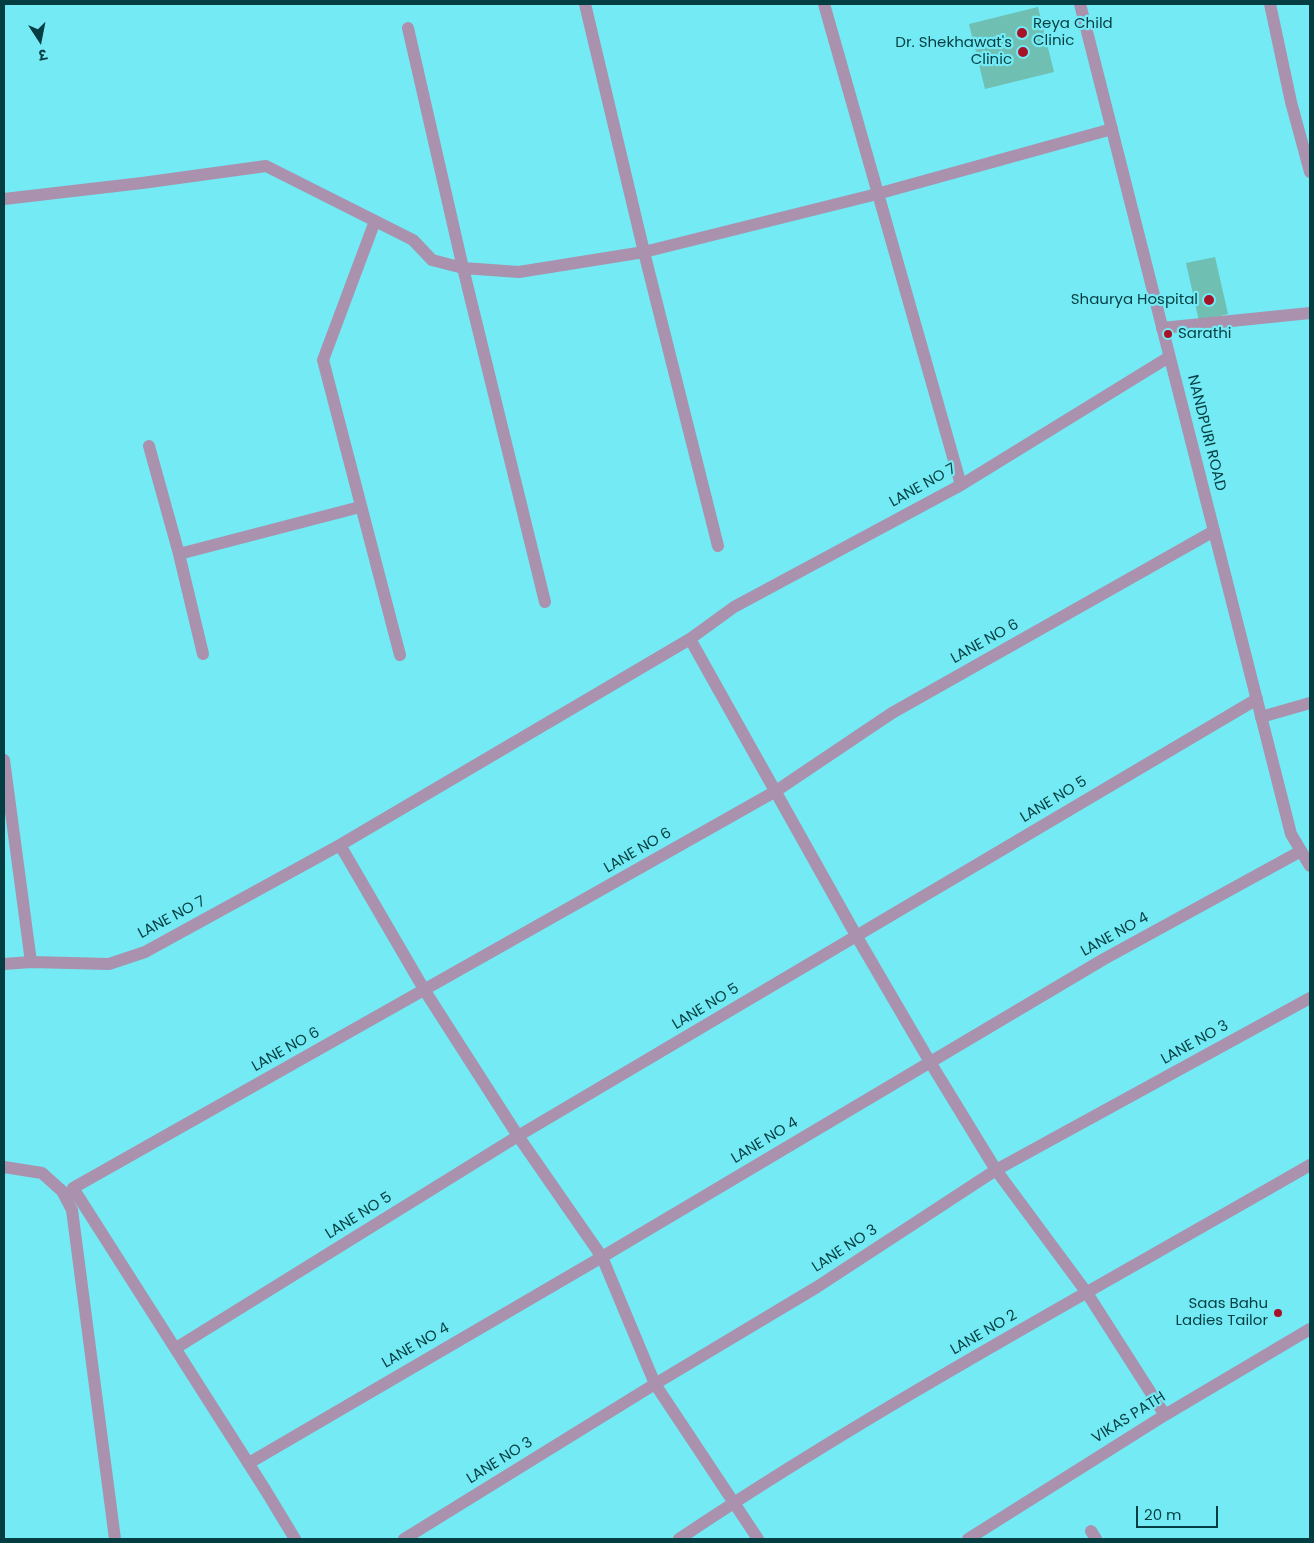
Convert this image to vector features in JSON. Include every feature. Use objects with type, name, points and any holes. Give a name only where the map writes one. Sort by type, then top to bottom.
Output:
[{"type":"street","points":[[585,4],[644,252],[718,546]]},
{"type":"street","points":[[824,4],[960,485]]},
{"type":"street","name":"NANDPURI ROAD","points":[[1080,4],[1291,834],[1310,866]]},
{"type":"street","points":[[1270,4],[1291,102],[1310,172]]},
{"type":"street","points":[[408,28],[463,268],[545,602]]},
{"type":"street","points":[[4,199],[266,166],[413,240],[432,260],[463,268],[519,272],[644,252],[877,194],[1112,129]]},
{"type":"street","points":[[375,221],[322,360],[400,655]]},
{"type":"street","points":[[1162,328],[1310,313]]},
{"type":"street","name":"LANE NO 7","points":[[4,964],[30,962],[109,964],[144,952],[340,845],[690,639],[734,606],[960,485],[1170,357]]},
{"type":"street","points":[[149,446],[179,554],[203,654]]},
{"type":"street","points":[[179,554],[360,507]]},
{"type":"street","name":"LANE NO 6","points":[[176,1348],[73,1188],[425,991],[776,791],[892,713],[1214,531]]},
{"type":"street","points":[[690,639],[856,937],[996,1170],[1086,1293],[1165,1415]]},
{"type":"street","name":"LANE NO 5","points":[[176,1348],[518,1136],[1257,699]]},
{"type":"street","points":[[1261,717],[1310,703]]},
{"type":"street","points":[[4,760],[30,962]]},
{"type":"street","points":[[340,845],[425,991],[518,1136],[602,1257],[655,1384],[758,1539]]},
{"type":"street","name":"LANE NO 4","points":[[248,1463],[602,1257],[1104,959],[1301,851]]},
{"type":"street","name":"LANE NO 3","points":[[404,1539],[816,1286],[996,1170],[1310,998]]},
{"type":"street","name":"LANE NO 2","points":[[679,1539],[734,1502],[906,1397],[1310,1165]]},
{"type":"street","points":[[4,1167],[42,1173],[62,1190],[72,1210],[115,1539]]},
{"type":"street","name":"VIKAS PATH","points":[[968,1539],[1165,1415],[1310,1329]]},
{"type":"street","points":[[176,1348],[295,1539]]},
{"type":"building","points":[[1038,7],[1054,72],[985,89],[969,24]]},
{"type":"building","points":[[1215,257],[1228,314],[1199,321],[1186,263]]},
{"type":"place","name":"Reya Child Clinic","points":[[1022,33]]},
{"type":"place","name":"Dr. Shekhawat's Clinic","points":[[1023,52]]},
{"type":"place","name":"Shaurya Hospital","points":[[1209,300]]},
{"type":"place","name":"Sarathi","points":[[1168,334]]},
{"type":"place","name":"Saas Bahu Ladies Tailor","points":[[1278,1313]]}]
